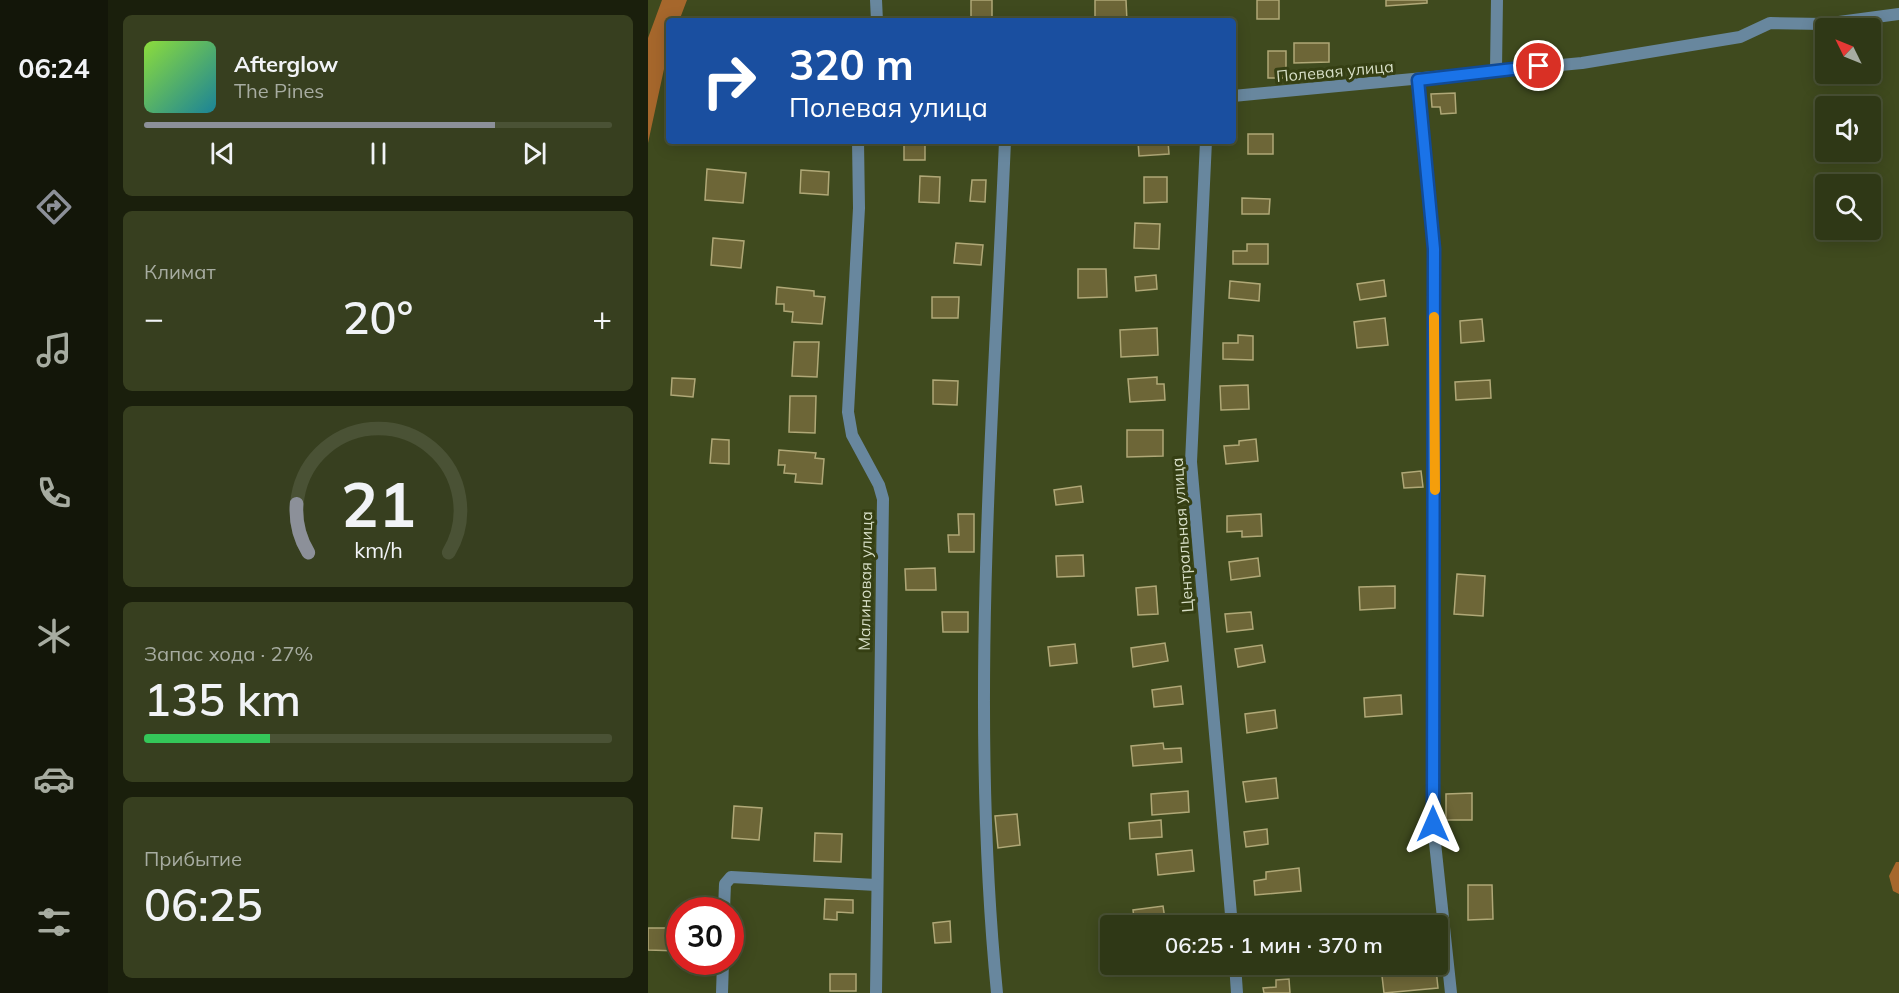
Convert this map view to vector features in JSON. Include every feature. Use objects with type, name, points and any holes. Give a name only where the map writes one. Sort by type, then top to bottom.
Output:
[{"type":"street","points":[[876,0],[877,18]]},
{"type":"street","points":[[1496,69],[1497,0]]},
{"type":"street","name":"Полевая улица","points":[[1236,96],[1418,80],[1496,69],[1582,63],[1740,37],[1770,23],[1824,24],[1899,14]]},
{"type":"street","points":[[1418,80],[1434,249],[1433,824],[1451,993]]},
{"type":"street","name":"Малиновая улица","points":[[858,144],[860,208],[848,412],[852,435],[879,485],[883,499],[876,993]]},
{"type":"street","points":[[997,993],[990,924],[982,760],[989,454],[1005,144]]},
{"type":"street","name":"Центральная улица","points":[[1206,144],[1191,462],[1231,915]]},
{"type":"street","points":[[724,897],[725,884],[731,877],[876,885]]},
{"type":"street","points":[[722,993],[723,975]]},
{"type":"street","points":[[1236,975],[1237,993]]},
{"type":"shaded area","points":[[662,0],[687,0],[680,18],[666,18],[666,60],[648,143],[648,38]]},
{"type":"shaded area","points":[[1896,862],[1899,862],[1899,894],[1893,891],[1889,876]]},
{"type":"building","points":[[971,0],[992,0],[992,18],[971,18]]},
{"type":"building","points":[[1095,0],[1126,0],[1127,18],[1095,18]]},
{"type":"building","points":[[1257,0],[1279,0],[1279,19],[1257,19]]},
{"type":"building","points":[[1386,0],[1427,0],[1427,3],[1386,6]]},
{"type":"building","points":[[1294,43],[1329,43],[1329,62],[1294,63]]},
{"type":"building","points":[[1268,51],[1286,51],[1286,78],[1268,78]]},
{"type":"building","points":[[1455,93],[1456,113],[1441,114],[1440,107],[1432,107],[1431,94]]},
{"type":"building","points":[[1248,134],[1273,134],[1273,154],[1248,154]]},
{"type":"building","points":[[904,144],[925,144],[925,160],[904,160]]},
{"type":"building","points":[[1138,144],[1168,144],[1169,154],[1139,156]]},
{"type":"building","points":[[707,169],[746,173],[743,203],[705,200]]},
{"type":"building","points":[[801,170],[829,172],[828,195],[800,193]]},
{"type":"building","points":[[920,176],[940,177],[939,203],[919,202]]},
{"type":"building","points":[[1144,177],[1167,177],[1167,202],[1144,203]]},
{"type":"building","points":[[972,180],[986,180],[985,202],[970,201]]},
{"type":"building","points":[[1242,198],[1270,199],[1269,214],[1242,214]]},
{"type":"building","points":[[1135,223],[1160,224],[1159,249],[1134,248]]},
{"type":"building","points":[[713,238],[744,241],[741,268],[711,265]]},
{"type":"building","points":[[956,243],[983,245],[981,265],[954,263]]},
{"type":"building","points":[[1247,244],[1268,244],[1268,264],[1233,264],[1233,251],[1247,251]]},
{"type":"building","points":[[1078,269],[1106,269],[1107,297],[1078,298]]},
{"type":"building","points":[[1156,275],[1157,289],[1136,291],[1135,277]]},
{"type":"building","points":[[1384,280],[1386,296],[1360,300],[1357,284]]},
{"type":"building","points":[[1230,281],[1260,284],[1259,301],[1229,298]]},
{"type":"building","points":[[777,287],[814,291],[814,296],[825,297],[822,324],[792,322],[793,312],[784,311],[784,304],[776,304]]},
{"type":"building","points":[[932,297],[959,297],[958,318],[932,318]]},
{"type":"building","points":[[1385,318],[1388,345],[1357,348],[1354,322]]},
{"type":"building","points":[[1482,319],[1484,341],[1461,343],[1460,321]]},
{"type":"building","points":[[1157,328],[1158,355],[1121,357],[1120,330]]},
{"type":"building","points":[[1238,335],[1253,336],[1253,360],[1223,359],[1223,343],[1238,343]]},
{"type":"building","points":[[794,342],[819,342],[817,377],[792,376]]},
{"type":"building","points":[[1157,377],[1157,384],[1164,384],[1165,400],[1130,402],[1128,379]]},
{"type":"building","points":[[672,378],[695,379],[693,397],[671,395]]},
{"type":"building","points":[[933,380],[958,381],[957,405],[933,404]]},
{"type":"building","points":[[1490,380],[1491,398],[1456,400],[1455,382]]},
{"type":"building","points":[[1248,385],[1249,409],[1221,410],[1220,386]]},
{"type":"building","points":[[790,396],[816,396],[815,433],[789,432]]},
{"type":"building","points":[[1127,430],[1163,430],[1163,456],[1127,457]]},
{"type":"building","points":[[712,439],[729,440],[729,464],[710,463]]},
{"type":"building","points":[[1256,439],[1258,461],[1226,464],[1224,446],[1239,445],[1239,441]]},
{"type":"building","points":[[779,450],[816,453],[815,458],[824,459],[822,484],[795,482],[796,474],[784,473],[785,465],[778,465]]},
{"type":"building","points":[[1421,471],[1423,487],[1404,488],[1402,473]]},
{"type":"building","points":[[1081,486],[1083,502],[1056,505],[1054,490]]},
{"type":"building","points":[[958,514],[974,514],[974,552],[949,552],[948,535],[959,535]]},
{"type":"building","points":[[1261,514],[1262,536],[1242,537],[1242,531],[1227,532],[1227,516]]},
{"type":"building","points":[[1083,555],[1084,576],[1057,577],[1056,556]]},
{"type":"building","points":[[1258,558],[1260,576],[1231,580],[1229,562]]},
{"type":"building","points":[[935,568],[936,590],[906,590],[905,569]]},
{"type":"building","points":[[1457,574],[1485,576],[1483,616],[1454,614]]},
{"type":"building","points":[[1156,586],[1158,614],[1138,615],[1136,588]]},
{"type":"building","points":[[1395,586],[1395,608],[1360,610],[1359,587]]},
{"type":"building","points":[[942,612],[968,612],[968,632],[943,632]]},
{"type":"building","points":[[1251,612],[1253,629],[1227,632],[1225,614]]},
{"type":"building","points":[[1165,643],[1168,661],[1133,667],[1131,648]]},
{"type":"building","points":[[1075,644],[1077,663],[1050,666],[1048,647]]},
{"type":"building","points":[[1262,645],[1265,662],[1238,667],[1235,649]]},
{"type":"building","points":[[1181,686],[1183,704],[1154,707],[1152,690]]},
{"type":"building","points":[[1401,695],[1402,714],[1365,717],[1364,698]]},
{"type":"building","points":[[1275,710],[1277,728],[1247,733],[1245,714]]},
{"type":"building","points":[[1163,743],[1164,749],[1181,748],[1182,762],[1133,766],[1131,746]]},
{"type":"building","points":[[1276,778],[1278,798],[1246,802],[1243,782]]},
{"type":"building","points":[[1188,791],[1189,812],[1152,815],[1151,794]]},
{"type":"building","points":[[1472,793],[1472,820],[1446,820],[1446,794]]},
{"type":"building","points":[[734,806],[762,808],[759,840],[732,838]]},
{"type":"building","points":[[1017,814],[1020,845],[998,848],[995,816]]},
{"type":"building","points":[[1161,820],[1162,837],[1130,839],[1129,823]]},
{"type":"building","points":[[1267,829],[1268,844],[1246,847],[1244,832]]},
{"type":"building","points":[[815,833],[842,834],[841,862],[814,861]]},
{"type":"building","points":[[1192,850],[1194,871],[1158,875],[1156,854]]},
{"type":"building","points":[[1299,868],[1301,891],[1255,895],[1254,881],[1266,879],[1266,872]]},
{"type":"building","points":[[1468,885],[1492,885],[1493,919],[1468,920]]},
{"type":"building","points":[[825,899],[853,900],[853,913],[837,912],[837,920],[824,919]]},
{"type":"building","points":[[1163,906],[1164,915],[1134,915],[1133,910]]},
{"type":"building","points":[[950,921],[951,942],[935,943],[933,923]]},
{"type":"building","points":[[648,928],[666,928],[666,951],[648,950]]},
{"type":"building","points":[[830,974],[856,974],[856,991],[830,991]]},
{"type":"building","points":[[1437,975],[1438,988],[1384,993],[1382,976]]},
{"type":"building","points":[[1289,979],[1290,993],[1264,993],[1263,988],[1276,987],[1276,980]]},
{"type":"slow traffic","points":[[1434,317],[1435,490]]},
{"type":"route","points":[[1433,824],[1434,249],[1418,80],[1496,69],[1539,66]]}]
